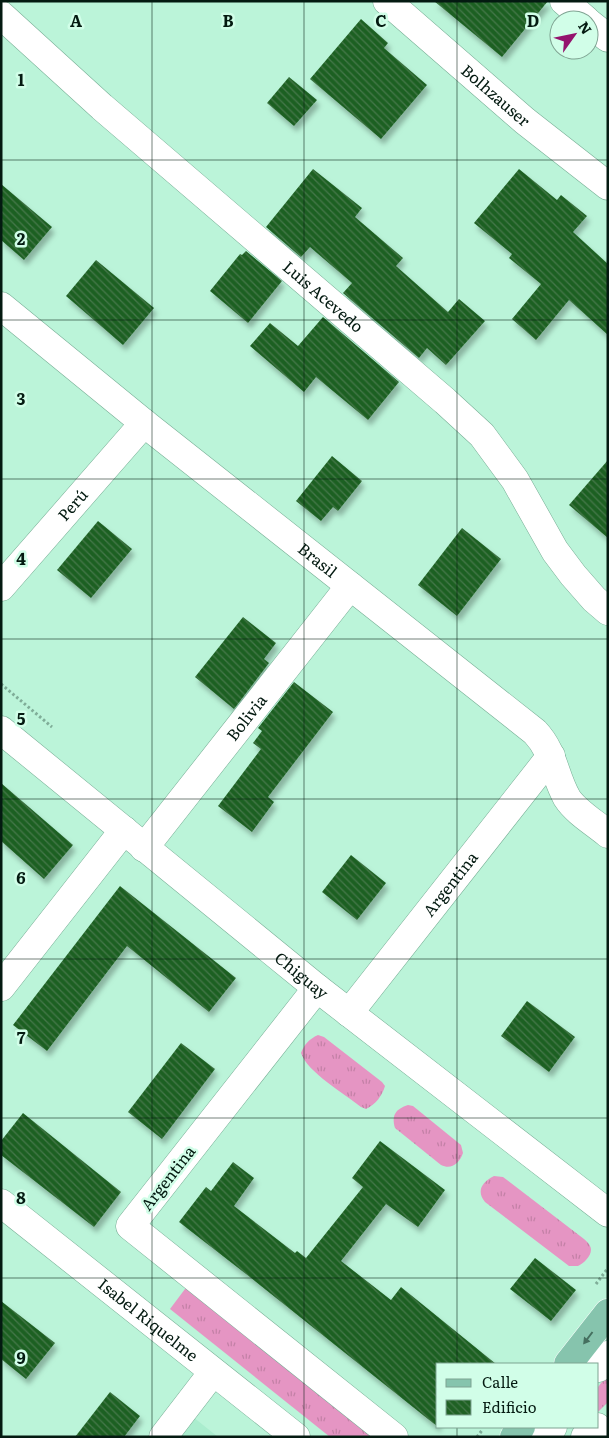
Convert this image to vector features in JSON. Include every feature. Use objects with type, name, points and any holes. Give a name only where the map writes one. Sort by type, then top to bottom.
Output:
[{"type":"main road","points":[[569,1363],[608,1312]]},
{"type":"street","name":"Bolhzauser","points":[[387,1],[526,121],[608,186]]},
{"type":"street","points":[[564,1],[574,10]]},
{"type":"street","name":"Luis Acevedo","points":[[1,15],[102,107],[438,395],[482,435],[515,480],[567,567],[594,599],[608,611]]},
{"type":"street","name":"Brasil","points":[[1,306],[144,423],[535,732],[544,741],[568,800],[608,834]]},
{"type":"street","name":"Perú","points":[[1,587],[144,423]]},
{"type":"street","name":"Bolivia","points":[[144,848],[350,586]]},
{"type":"street","name":"Chiguay","points":[[1,730],[317,988],[608,1213]]},
{"type":"street","name":"Argentina","points":[[349,1013],[551,756]]},
{"type":"street","points":[[1,986],[124,830]]},
{"type":"street","name":"Argentina","points":[[317,988],[130,1226],[394,1437]]},
{"type":"street","name":"Isabel Riquelme","points":[[3,1209],[296,1437]]},
{"type":"street","points":[[599,1367],[608,1355]]},
{"type":"street","points":[[163,1437],[214,1372]]},
{"type":"street","points":[[585,1437],[595,1428]]},
{"type":"path","points":[[1,684],[53,728]]},
{"type":"shaded area","points":[[193,1417],[218,1437],[178,1437]]},
{"type":"green space","points":[[318,1035],[324,1037],[382,1082],[385,1086],[384,1090],[373,1105],[366,1109],[361,1107],[311,1068],[301,1053],[309,1040]]},
{"type":"green space","points":[[408,1105],[413,1106],[461,1145],[463,1153],[457,1163],[448,1167],[441,1165],[395,1128],[394,1116],[400,1108]]},
{"type":"green space","points":[[494,1176],[503,1177],[584,1239],[591,1249],[590,1255],[586,1260],[578,1266],[569,1266],[485,1202],[481,1194],[482,1187],[486,1181]]},
{"type":"green space","points":[[188,1285],[377,1437],[330,1437],[170,1309]]},
{"type":"green space","points":[[608,1374],[608,1402],[599,1411],[599,1386]]},
{"type":"building","points":[[434,1],[548,1],[502,57]]},
{"type":"building","points":[[361,19],[388,43],[384,48],[427,85],[381,139],[310,79]]},
{"type":"building","points":[[289,77],[317,100],[294,126],[267,103]]},
{"type":"building","points":[[313,169],[362,208],[355,217],[403,258],[396,266],[448,312],[459,299],[485,321],[446,365],[427,348],[419,358],[343,293],[352,283],[310,247],[301,257],[266,227]]},
{"type":"building","points":[[519,169],[557,200],[561,195],[587,216],[573,232],[608,264],[608,335],[569,300],[536,340],[512,319],[541,284],[509,258],[512,254],[474,223]]},
{"type":"building","points":[[1,184],[52,227],[24,260],[1,240]]},
{"type":"building","points":[[246,251],[282,281],[248,323],[210,291],[240,254],[242,255]]},
{"type":"building","points":[[96,260],[154,308],[123,345],[66,296]]},
{"type":"building","points":[[323,317],[399,382],[368,420],[316,377],[304,392],[250,346],[270,323],[298,346]]},
{"type":"building","points":[[332,456],[362,481],[338,511],[333,507],[321,521],[296,501]]},
{"type":"building","points":[[608,460],[608,538],[569,505]]},
{"type":"building","points":[[98,521],[132,549],[91,598],[57,570]]},
{"type":"building","points":[[462,528],[501,559],[457,616],[418,585]]},
{"type":"building","points":[[243,617],[276,643],[264,659],[269,663],[234,709],[195,677]]},
{"type":"building","points":[[294,682],[333,712],[268,797],[274,802],[252,832],[218,806],[261,749],[253,743],[262,731],[258,728]]},
{"type":"building","points":[[1,783],[73,845],[44,879],[1,841]]},
{"type":"building","points":[[351,855],[386,883],[357,920],[322,892]]},
{"type":"building","points":[[120,886],[236,978],[209,1012],[127,946],[47,1051],[13,1025]]},
{"type":"building","points":[[527,1001],[575,1037],[549,1072],[501,1036]]},
{"type":"building","points":[[181,1043],[215,1069],[162,1139],[128,1112]]},
{"type":"building","points":[[23,1113],[121,1192],[94,1227],[1,1155],[1,1141]]},
{"type":"building","points":[[380,1141],[445,1190],[418,1227],[386,1204],[341,1261],[391,1300],[401,1287],[495,1363],[436,1363],[436,1425],[179,1222],[206,1187],[211,1191],[233,1162],[254,1178],[234,1206],[295,1253],[297,1251],[306,1258],[363,1187],[352,1178]]},
{"type":"building","points":[[535,1258],[576,1290],[551,1321],[510,1289]]},
{"type":"building","points":[[1,1301],[55,1343],[26,1379],[1,1359]]},
{"type":"building","points":[[110,1392],[140,1416],[124,1437],[75,1437]]}]
